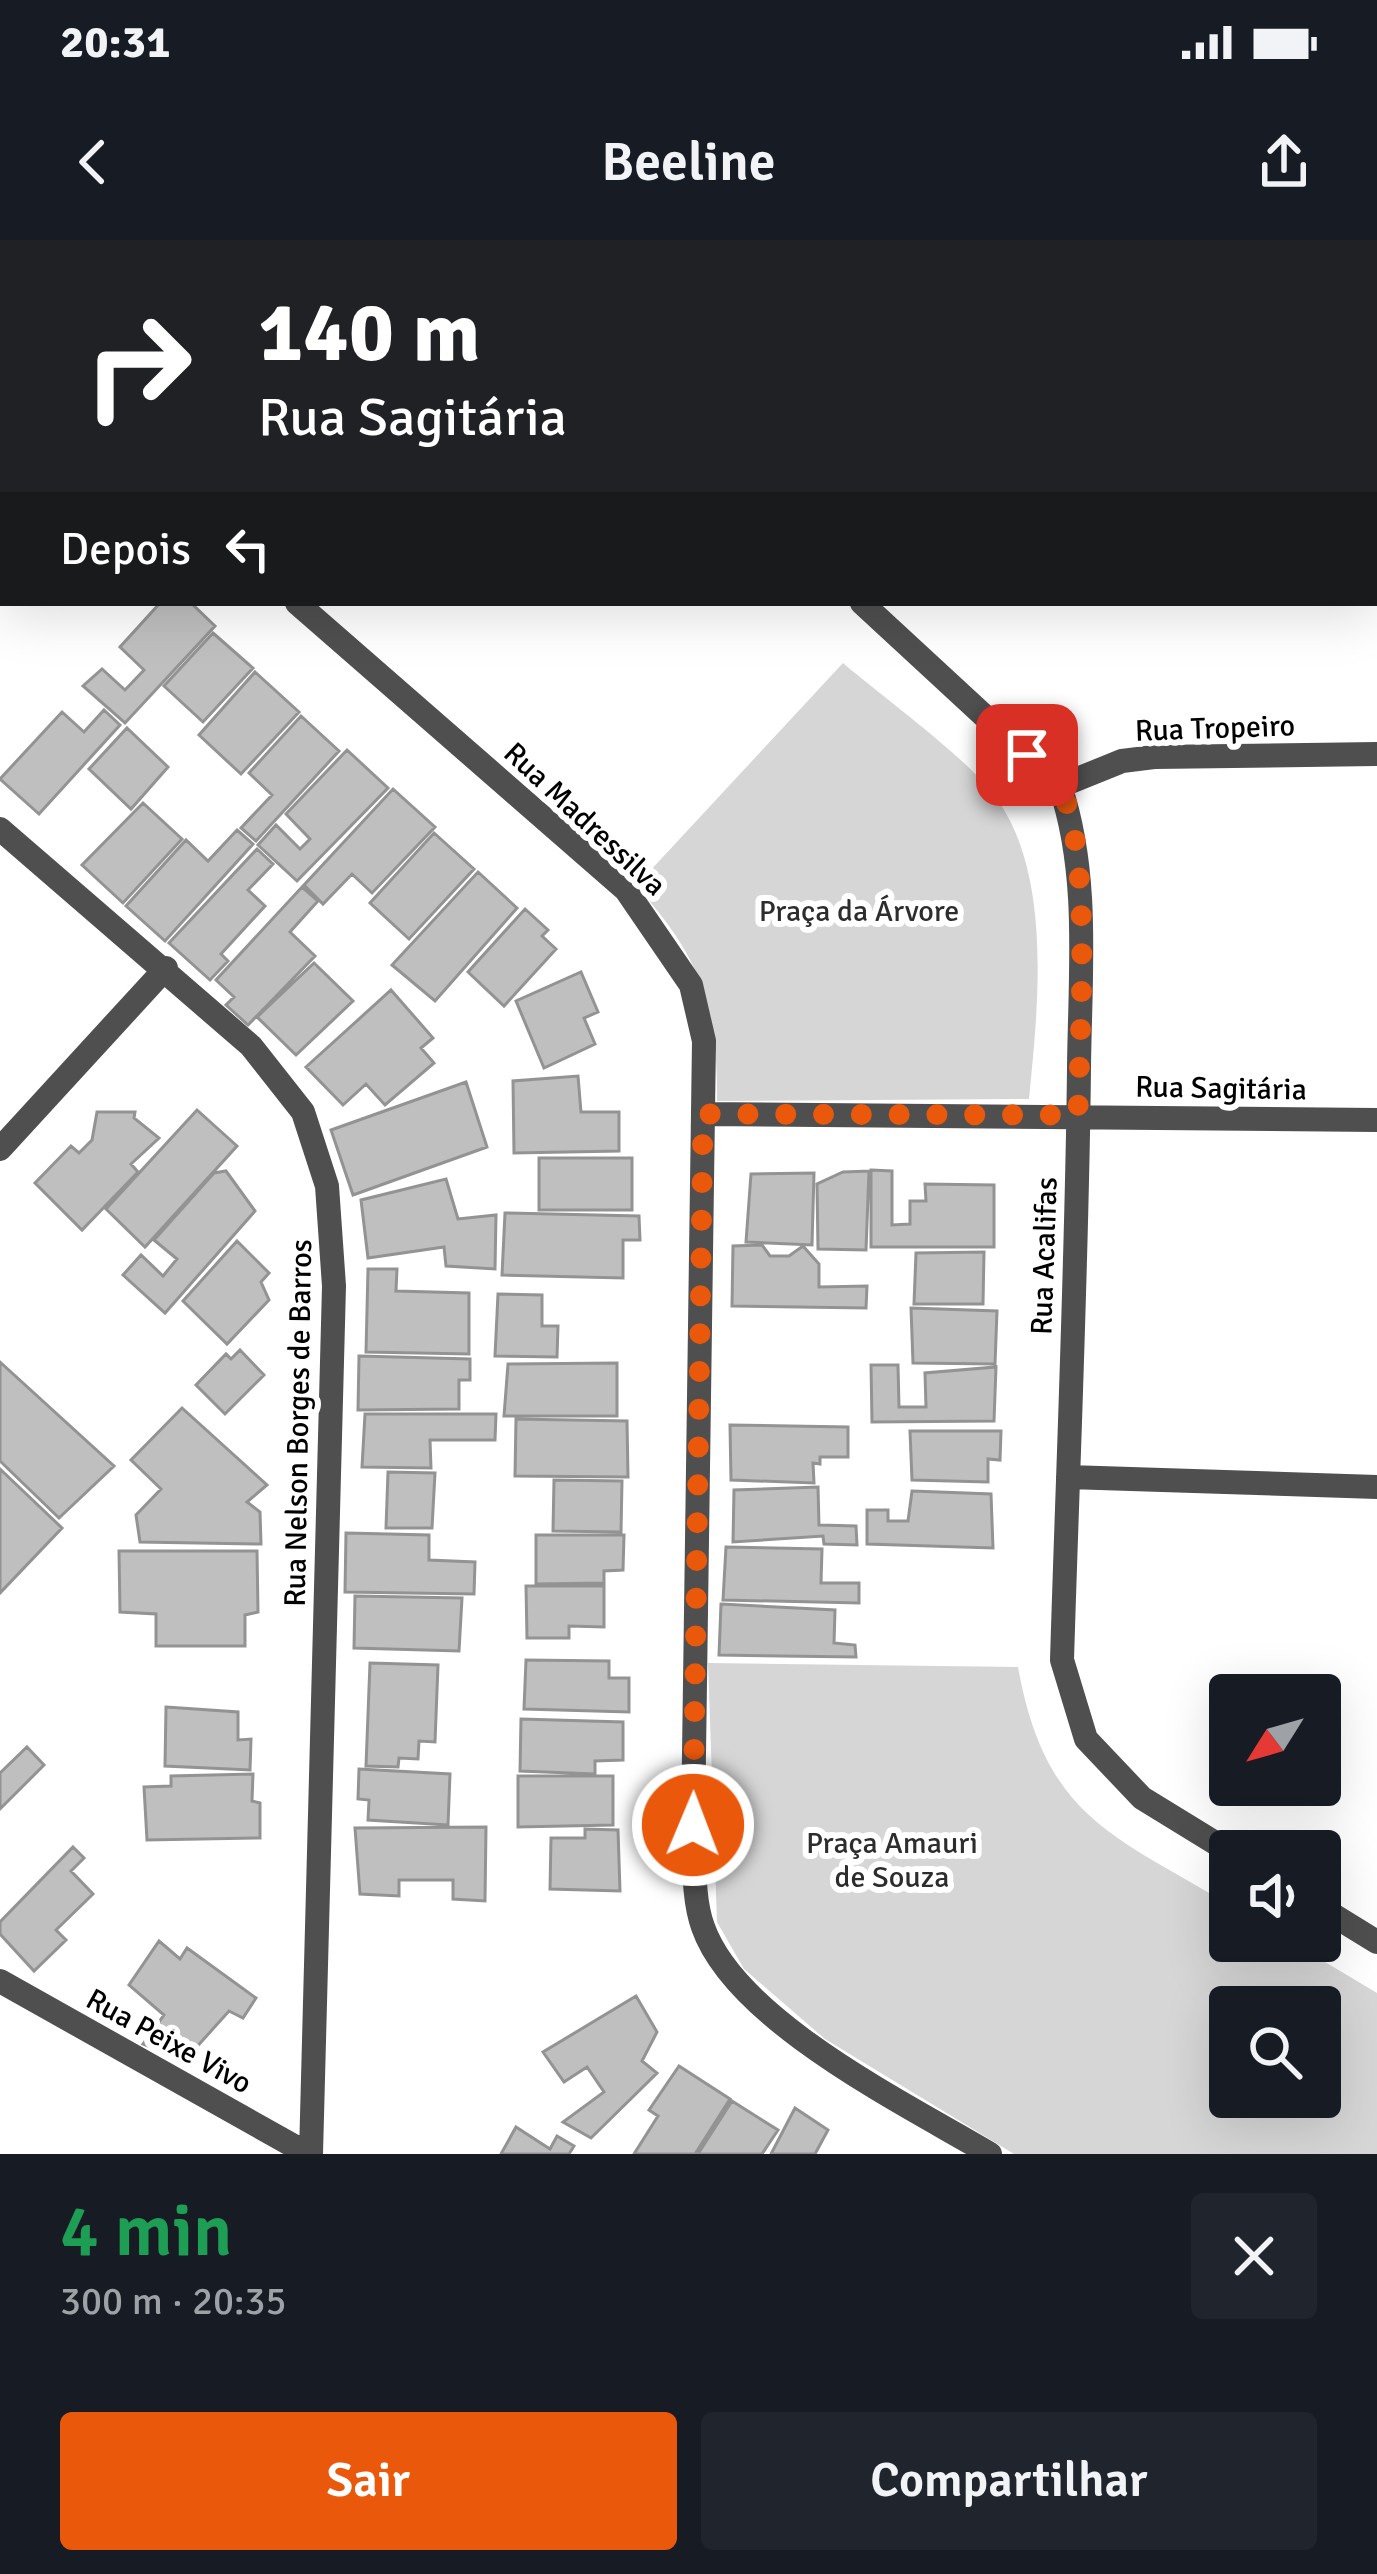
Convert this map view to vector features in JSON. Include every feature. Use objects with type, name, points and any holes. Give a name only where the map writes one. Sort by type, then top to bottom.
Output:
[{"type":"street","name":"Rua Madressilva","points":[[300,606],[626,890],[691,985],[704,1041],[693,1825],[702,1926],[731,1977],[812,2046],[990,2154]]},
{"type":"street","points":[[865,606],[1060,786]]},
{"type":"street","name":"Rua Tropeiro","points":[[1060,786],[1122,761],[1154,757],[1377,754]]},
{"type":"street","name":"Rua Acalifas","points":[[1060,786],[1071,819],[1080,903],[1063,1660],[1086,1739],[1142,1798],[1209,1839]]},
{"type":"street","name":"Rua Nelson Borges de Barros","points":[[0,829],[166,968],[250,1046],[303,1112],[327,1186],[334,1286],[309,2154]]},
{"type":"street","points":[[0,1149],[166,968]]},
{"type":"street","name":"Rua Sagitária","points":[[703,1114],[1377,1120]]},
{"type":"street","points":[[1067,1477],[1377,1487]]},
{"type":"street","points":[[1341,1920],[1377,1942]]},
{"type":"street","name":"Rua Peixe Vivo","points":[[0,1981],[309,2154]]},
{"type":"green space","name":"Praça da Árvore","points":[[843,663],[960,760],[991,791],[1011,823],[1025,859],[1037,940],[1029,1099],[717,1101],[714,1037],[701,984],[676,936],[636,886]]},
{"type":"green space","name":"Praça Amauri de Souza","points":[[708,1663],[1018,1667],[1030,1717],[1065,1789],[1117,1838],[1209,1893],[1209,1962],[1325,1962],[1377,1993],[1377,2154],[1014,2154],[825,2039],[744,1969],[717,1922]]},
{"type":"building","points":[[157,606],[194,606],[215,626],[125,723],[83,686],[102,669],[125,690],[144,670],[120,647]]},
{"type":"building","points":[[213,633],[253,668],[203,722],[164,686]]},
{"type":"building","points":[[255,672],[299,712],[241,774],[199,735]]},
{"type":"building","points":[[104,710],[120,725],[39,814],[0,779],[62,712],[84,732]]},
{"type":"building","points":[[301,716],[339,751],[256,841],[241,828],[272,795],[249,773]]},
{"type":"building","points":[[127,728],[168,767],[131,809],[89,769]]},
{"type":"building","points":[[347,750],[388,788],[297,881],[258,845],[276,825],[300,849],[310,839],[286,814]]},
{"type":"building","points":[[393,789],[435,827],[372,893],[352,874],[323,904],[304,885]]},
{"type":"building","points":[[143,803],[182,839],[123,903],[82,865]]},
{"type":"building","points":[[237,830],[253,844],[165,941],[126,906],[186,840],[208,861]]},
{"type":"building","points":[[434,833],[474,869],[409,939],[370,903]]},
{"type":"building","points":[[257,849],[273,864],[248,890],[265,906],[221,954],[228,961],[210,980],[169,943]]},
{"type":"building","points":[[478,872],[517,908],[435,1001],[392,965]]},
{"type":"building","points":[[302,887],[318,901],[290,932],[315,956],[248,1025],[226,1005],[234,997],[216,980]]},
{"type":"building","points":[[525,909],[548,930],[542,936],[556,949],[504,1006],[468,972]]},
{"type":"building","points":[[314,963],[353,1001],[296,1055],[257,1017]]},
{"type":"building","points":[[581,972],[598,1012],[584,1018],[595,1044],[544,1068],[516,1001]]},
{"type":"building","points":[[391,990],[433,1038],[421,1048],[434,1063],[385,1105],[366,1084],[343,1105],[306,1067]]},
{"type":"building","points":[[578,1076],[581,1112],[619,1112],[619,1151],[514,1153],[513,1081]]},
{"type":"building","points":[[466,1082],[487,1147],[353,1195],[331,1130]]},
{"type":"building","points":[[197,1110],[237,1146],[145,1247],[106,1209]]},
{"type":"building","points":[[97,1112],[135,1112],[134,1118],[159,1138],[131,1164],[138,1172],[82,1230],[35,1183],[71,1146],[79,1153],[92,1140]]},
{"type":"building","points":[[539,1158],[632,1158],[632,1210],[539,1210]]},
{"type":"building","points":[[871,1170],[892,1171],[892,1225],[910,1224],[910,1201],[926,1201],[925,1184],[994,1185],[994,1247],[871,1247]]},
{"type":"building","points":[[226,1171],[255,1211],[165,1313],[123,1275],[141,1255],[163,1276],[177,1259],[154,1240],[214,1173]]},
{"type":"building","points":[[869,1171],[866,1250],[818,1249],[817,1184],[843,1172]]},
{"type":"building","points":[[814,1173],[812,1245],[746,1242],[751,1174]]},
{"type":"building","points":[[446,1179],[458,1219],[496,1215],[495,1269],[446,1266],[444,1247],[368,1258],[361,1200]]},
{"type":"building","points":[[505,1213],[639,1216],[640,1240],[623,1240],[623,1278],[502,1275]]},
{"type":"building","points":[[237,1241],[269,1273],[261,1282],[269,1300],[227,1344],[183,1301]]},
{"type":"building","points":[[762,1245],[770,1256],[789,1256],[803,1246],[819,1264],[819,1287],[867,1286],[866,1308],[732,1306],[733,1246]]},
{"type":"building","points":[[984,1252],[983,1304],[914,1304],[916,1253]]},
{"type":"building","points":[[368,1269],[397,1269],[396,1291],[469,1293],[469,1354],[366,1352]]},
{"type":"building","points":[[498,1294],[542,1295],[542,1326],[558,1326],[557,1357],[495,1356]]},
{"type":"building","points":[[911,1308],[997,1311],[995,1364],[913,1363]]},
{"type":"building","points":[[240,1350],[264,1375],[225,1414],[196,1385],[226,1354],[231,1359]]},
{"type":"building","points":[[359,1356],[470,1359],[470,1380],[459,1380],[459,1409],[358,1410]]},
{"type":"building","points":[[0,1362],[114,1466],[59,1518],[0,1461]]},
{"type":"building","points":[[617,1363],[617,1416],[504,1416],[508,1364]]},
{"type":"building","points":[[871,1365],[898,1365],[899,1407],[926,1407],[925,1373],[996,1367],[994,1421],[872,1422]]},
{"type":"building","points":[[182,1408],[267,1485],[247,1502],[260,1512],[261,1544],[140,1542],[136,1515],[161,1489],[131,1460]]},
{"type":"building","points":[[365,1414],[496,1414],[495,1440],[430,1440],[431,1468],[362,1467]]},
{"type":"building","points":[[516,1419],[627,1421],[628,1477],[515,1476]]},
{"type":"building","points":[[730,1425],[848,1427],[848,1457],[820,1457],[820,1464],[813,1463],[814,1483],[731,1480]]},
{"type":"building","points":[[910,1431],[1001,1431],[1000,1460],[988,1459],[988,1482],[912,1480]]},
{"type":"building","points":[[0,1469],[62,1528],[0,1593]]},
{"type":"building","points":[[388,1472],[435,1473],[432,1528],[386,1528]]},
{"type":"building","points":[[554,1480],[622,1481],[621,1532],[553,1531]]},
{"type":"building","points":[[818,1487],[819,1525],[856,1526],[857,1545],[824,1544],[823,1536],[733,1542],[734,1490]]},
{"type":"building","points":[[912,1491],[991,1494],[993,1548],[867,1544],[867,1510],[888,1510],[888,1521],[908,1521]]},
{"type":"building","points":[[346,1533],[429,1535],[429,1560],[475,1562],[474,1594],[345,1592]]},
{"type":"building","points":[[536,1535],[624,1535],[623,1570],[604,1571],[604,1583],[536,1584]]},
{"type":"building","points":[[726,1547],[822,1549],[821,1583],[859,1583],[859,1603],[723,1600]]},
{"type":"building","points":[[119,1551],[257,1551],[258,1612],[245,1615],[245,1646],[156,1646],[156,1614],[120,1612]]},
{"type":"building","points":[[526,1586],[604,1586],[604,1627],[569,1626],[569,1638],[527,1638]]},
{"type":"building","points":[[355,1596],[462,1598],[459,1651],[354,1648]]},
{"type":"building","points":[[721,1604],[835,1610],[834,1643],[855,1645],[856,1657],[719,1655]]},
{"type":"building","points":[[526,1660],[609,1661],[609,1678],[629,1678],[629,1712],[524,1709]]},
{"type":"building","points":[[370,1663],[438,1665],[435,1742],[419,1741],[418,1759],[399,1758],[398,1767],[366,1766]]},
{"type":"building","points":[[166,1707],[238,1712],[238,1740],[251,1739],[250,1770],[165,1766]]},
{"type":"building","points":[[521,1719],[623,1722],[623,1760],[595,1761],[595,1774],[520,1771]]},
{"type":"building","points":[[27,1747],[44,1765],[0,1809],[0,1773]]},
{"type":"building","points":[[359,1769],[450,1774],[448,1825],[368,1820],[369,1800],[358,1799]]},
{"type":"building","points":[[253,1774],[252,1801],[260,1803],[260,1838],[147,1840],[144,1787],[171,1786],[171,1776]]},
{"type":"building","points":[[518,1776],[613,1776],[613,1825],[518,1827]]},
{"type":"building","points":[[486,1827],[485,1901],[453,1899],[453,1880],[399,1880],[399,1896],[360,1894],[355,1828]]},
{"type":"building","points":[[585,1829],[618,1830],[620,1891],[550,1889],[551,1838],[585,1838]]},
{"type":"building","points":[[73,1847],[84,1858],[71,1871],[93,1894],[56,1930],[66,1940],[34,1971],[0,1934],[0,1922]]},
{"type":"building","points":[[159,1941],[180,1959],[187,1948],[256,1998],[243,2018],[229,2011],[185,2060],[143,2044],[164,2015],[129,1985]]},
{"type":"building","points":[[636,1996],[657,2032],[642,2061],[657,2073],[591,2138],[563,2122],[604,2092],[587,2067],[564,2082],[543,2052]]},
{"type":"building","points":[[679,2066],[730,2099],[695,2154],[634,2154],[658,2116],[649,2110]]},
{"type":"building","points":[[732,2101],[778,2130],[762,2154],[698,2154]]},
{"type":"building","points":[[795,2108],[828,2130],[815,2154],[771,2154]]},
{"type":"building","points":[[516,2127],[550,2149],[557,2136],[574,2146],[569,2154],[501,2154]]},
{"type":"route","points":[[693,1825],[703,1114],[1078,1115],[1080,903],[1071,819],[1060,786],[1027,755]]}]
